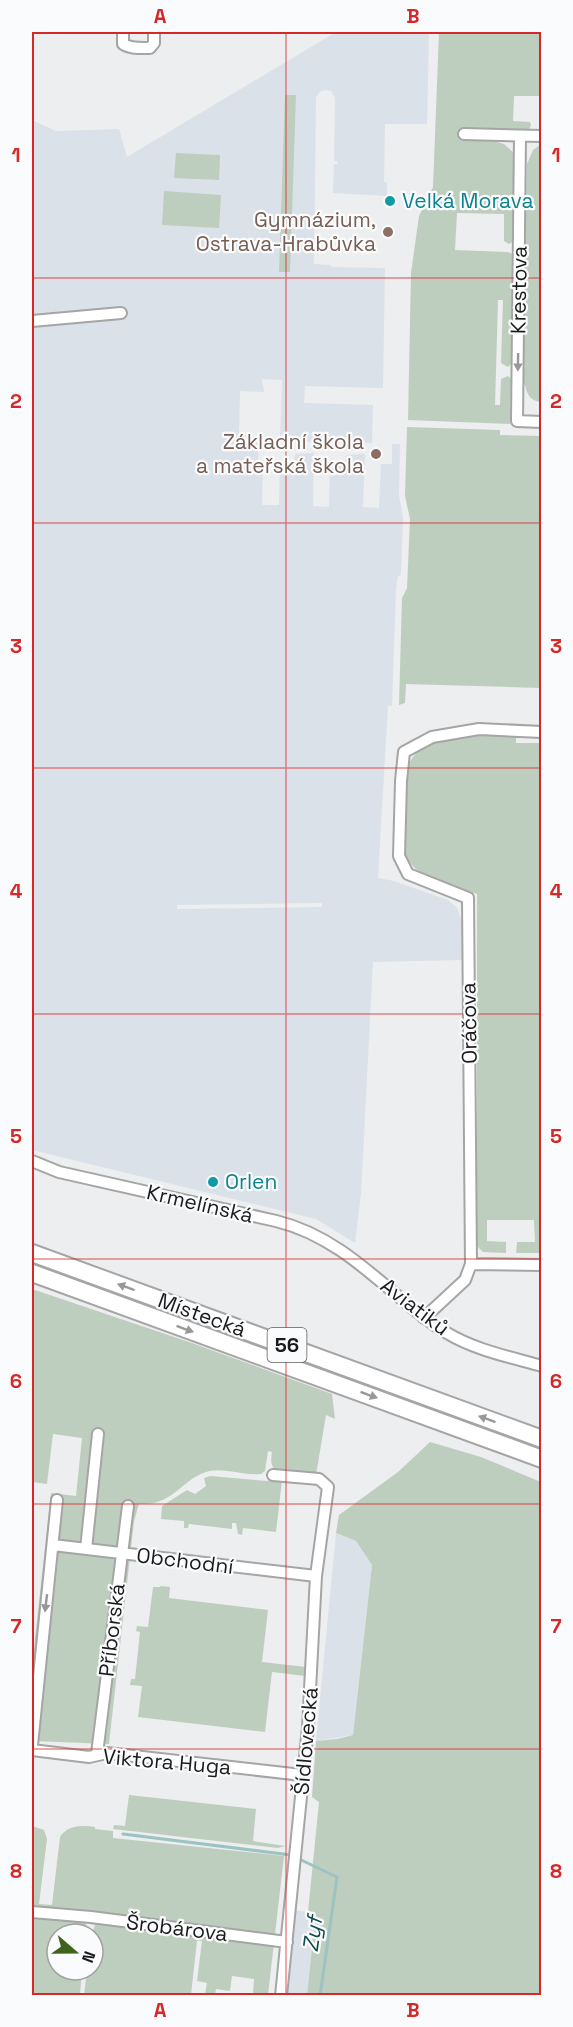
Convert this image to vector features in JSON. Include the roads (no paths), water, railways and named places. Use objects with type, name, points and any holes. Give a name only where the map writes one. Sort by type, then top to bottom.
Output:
[{"type":"highway","name":"Místecká","points":[[32,1252],[542,1439]]},
{"type":"highway","name":"Místecká","points":[[32,1274],[542,1459]]},
{"type":"street","points":[[123,32],[123,44],[127,47],[150,48],[154,43],[154,32]]},
{"type":"street","points":[[464,134],[542,136]]},
{"type":"street","name":"Krestova","points":[[520,136],[517,420],[542,422]]},
{"type":"street","points":[[32,321],[121,313]]},
{"type":"street","name":"Oráčova","points":[[471,1264],[468,898],[408,874],[399,856],[400,781],[404,752],[432,737],[479,729],[542,732]]},
{"type":"street","name":"Krmelínská","points":[[32,1161],[59,1173],[294,1226],[316,1234],[360,1265]]},
{"type":"street","points":[[424,1318],[465,1280],[471,1264],[542,1265]]},
{"type":"street","name":"Aviatiků","points":[[360,1265],[424,1318],[446,1333],[467,1343],[542,1366]]},
{"type":"street","points":[[86,1549],[98,1434]]},
{"type":"street","name":"Šídlovecká","points":[[273,1475],[319,1479],[328,1487],[316,1576],[308,1727],[281,1995]]},
{"type":"street","points":[[32,1745],[36,1650],[53,1545],[57,1500]]},
{"type":"street","name":"Příborská","points":[[97,1754],[128,1506]]},
{"type":"street","name":"Obchodní","points":[[53,1545],[316,1576]]},
{"type":"street","name":"Viktora Huga","points":[[32,1750],[89,1757],[107,1753],[302,1775]]},
{"type":"street","name":"Šrobárova","points":[[32,1912],[92,1917],[287,1942]]},
{"type":"waterway","points":[[123,1834],[291,1855]]},
{"type":"waterway","name":"Zyf","points":[[297,1858],[337,1877],[320,1996]]},
{"type":"place","name":"Velká Morava","points":[[390,201]]},
{"type":"place","name":"Gymnázium, Ostrava-Hrabůvka","points":[[388,232]]},
{"type":"place","name":"Základní škola a mateřská škola","points":[[376,454]]},
{"type":"place","name":"Orlen","points":[[213,1182]]}]
